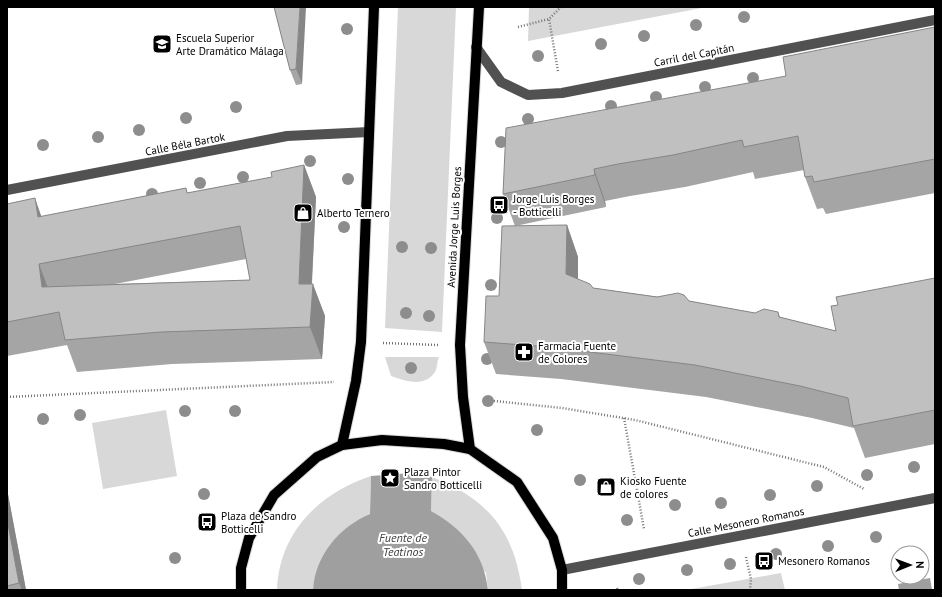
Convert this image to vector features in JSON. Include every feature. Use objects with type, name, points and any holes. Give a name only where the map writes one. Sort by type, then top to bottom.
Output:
[{"type":"main road","points":[[342,445],[356,381],[361,342],[374,7]]},
{"type":"main road","name":"Avenida Jorge Luis Borges","points":[[470,449],[463,397],[460,345],[479,7]]},
{"type":"main road","points":[[241,590],[241,568],[249,538],[274,495],[317,457],[342,445],[382,440],[444,444],[470,449],[517,482],[553,538],[562,570],[562,590]]},
{"type":"street","name":"Carril del Capitán","points":[[476,47],[501,82],[528,95],[555,94],[935,20]]},
{"type":"street","name":"Calle Béla Bartok","points":[[7,190],[287,136],[369,132]]},
{"type":"street","name":"Calle Mesonero Romanos","points":[[562,570],[935,498]]},
{"type":"path","points":[[518,27],[549,19],[561,7]]},
{"type":"path","points":[[549,19],[553,46]]},
{"type":"path","points":[[361,342],[460,345]]},
{"type":"path","points":[[7,397],[356,381]]},
{"type":"path","points":[[463,397],[562,408],[624,418],[824,467],[895,506]]},
{"type":"path","points":[[624,418],[644,529]]},
{"type":"path","points":[[741,535],[751,579],[750,590]]},
{"type":"shaded area","points":[[398,7],[456,7],[442,332],[385,328]]},
{"type":"shaded area","points":[[529,7],[707,7],[528,41]]},
{"type":"shaded area","points":[[385,357],[439,357],[436,371],[431,377],[420,382],[414,382],[391,376]]},
{"type":"shaded area","points":[[166,410],[177,476],[103,489],[92,423]]},
{"type":"shaded area","points":[[371,476],[370,514],[349,526],[331,544],[319,567],[313,590],[277,590],[279,569],[285,551],[294,533],[305,518],[335,493],[352,483]]},
{"type":"shaded area","points":[[432,477],[469,496],[483,507],[495,520],[505,534],[512,551],[518,569],[522,590],[488,590],[486,573],[431,511]]},
{"type":"shaded area","points":[[781,573],[785,590],[686,590]]},
{"type":"water","name":"Fuente de Teatinos","points":[[411,473],[432,477],[431,511],[453,526],[470,543],[477,553],[482,565],[488,590],[313,590],[318,566],[331,544],[348,527],[370,514],[371,476]]},
{"type":"water","points":[[930,578],[932,590],[899,590],[898,585],[930,585]]},
{"type":"building","points":[[274,7],[300,7],[296,69],[290,70]]},
{"type":"building","points":[[935,27],[935,159],[814,182],[812,176],[805,177],[798,136],[744,147],[742,140],[673,155],[594,169],[595,175],[503,194],[506,128],[786,76],[783,57]]},
{"type":"building","points":[[304,165],[299,284],[313,284],[310,327],[161,332],[65,340],[59,312],[7,322],[7,204],[35,198],[38,217],[186,188],[187,193],[272,177],[271,172]],"holes":[[[240,226],[250,280],[42,287],[39,264]]]},
{"type":"building","points":[[567,225],[566,274],[590,284],[593,288],[657,297],[678,293],[684,295],[689,301],[755,313],[764,309],[778,312],[779,317],[836,331],[831,306],[838,305],[836,297],[935,278],[935,410],[853,426],[848,398],[800,386],[695,365],[549,347],[484,342],[486,296],[499,296],[502,226]]},
{"type":"building","points":[[7,519],[19,583],[7,586]]},
{"type":"place","name":"Escuela Superior Arte Dramático Málaga","points":[[162,44]]},
{"type":"place","name":"Jorge Luis Borges - Botticelli","points":[[499,205]]},
{"type":"place","name":"Alberto Ternero","points":[[303,213]]},
{"type":"place","name":"Farmacia Fuente de Colores","points":[[524,352]]},
{"type":"place","name":"Plaza Pintor Sandro Botticelli","points":[[390,478]]},
{"type":"place","name":"Kiosko Fuente de colores","points":[[606,487]]},
{"type":"place","name":"Plaza de Sandro Botticelli","points":[[207,522]]},
{"type":"place","name":"Mesonero Romanos","points":[[764,561]]}]
